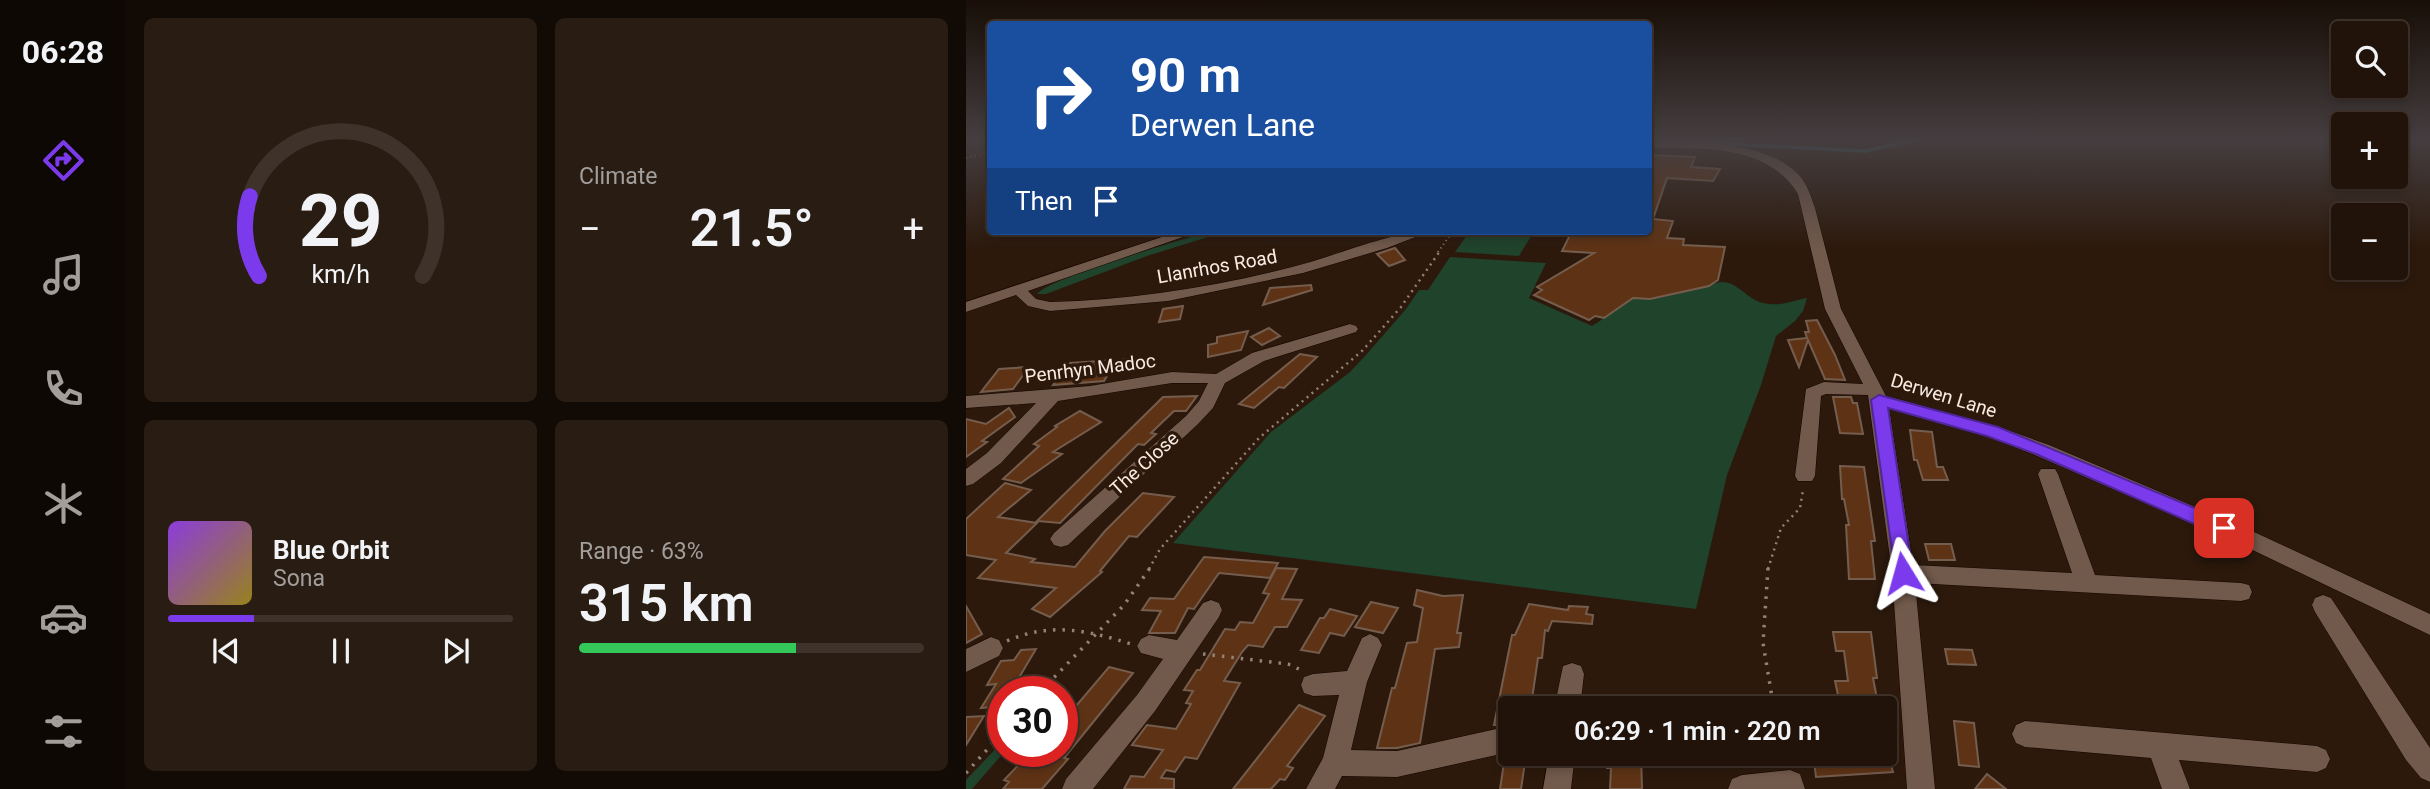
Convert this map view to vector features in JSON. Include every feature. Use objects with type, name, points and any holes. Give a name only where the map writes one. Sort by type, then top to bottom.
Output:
[{"type":"street","name":"Derwen Lane","points":[[1792,176],[1805,197],[1833,309],[1877,395],[1992,431],[2042,450],[2245,537],[2430,625]]},
{"type":"street","points":[[966,307],[1181,235]]},
{"type":"street","name":"Llanrhos Road","points":[[1018,289],[1032,303],[1050,306],[1189,294],[1293,272],[1411,235]]},
{"type":"street","points":[[1218,380],[1258,357],[1350,329]]},
{"type":"street","name":"Penrhyn Madoc","points":[[966,402],[1054,395],[1188,377],[1206,376],[1218,380]]},
{"type":"street","name":"The Close","points":[[1061,539],[1192,420],[1207,404],[1218,380]]},
{"type":"street","points":[[1805,476],[1812,393],[1824,388],[1877,395],[1903,573],[1921,789]]},
{"type":"street","points":[[966,479],[995,458],[1054,395]]},
{"type":"street","points":[[2048,474],[2087,584]]},
{"type":"street","points":[[1903,573],[2241,592]]},
{"type":"street","points":[[2323,605],[2415,751],[2430,769]]},
{"type":"street","points":[[1076,789],[1146,703],[1212,610]]},
{"type":"street","points":[[1320,789],[1335,763],[1355,681],[1370,645]]},
{"type":"street","points":[[1149,646],[1182,651]]},
{"type":"street","points":[[966,661],[991,649]]},
{"type":"street","points":[[1569,696],[1572,674]]},
{"type":"street","points":[[1313,685],[1355,681]]},
{"type":"street","points":[[2025,734],[2317,759]]},
{"type":"street","points":[[1335,763],[1397,764],[1498,742]]},
{"type":"street","points":[[2160,746],[2176,789]]},
{"type":"street","points":[[1557,789],[1560,766]]},
{"type":"street","points":[[1742,789],[1790,784],[1791,789]]},
{"type":"path","points":[[1056,676],[1143,581],[1160,549],[1259,438],[1276,421],[1340,373],[1370,343],[1401,307],[1450,235]]},
{"type":"path","points":[[1772,696],[1763,643],[1768,562],[1781,528],[1800,508],[1805,476]]},
{"type":"path","points":[[991,649],[1022,633],[1045,627],[1075,628],[1136,646],[1149,646]]},
{"type":"path","points":[[1182,651],[1288,664],[1308,673],[1313,685]]},
{"type":"path","points":[[966,773],[987,750]]},
{"type":"green space","points":[[1198,235],[1214,235],[1147,256],[1046,294],[1037,294],[1090,269]]},
{"type":"green space","points":[[1467,235],[1532,235],[1519,256],[1455,252]]},
{"type":"green space","points":[[1450,257],[1546,263],[1529,298],[1592,326],[1615,311],[1627,298],[1650,299],[1717,283],[1731,284],[1756,300],[1769,304],[1807,298],[1803,311],[1795,321],[1776,336],[1761,385],[1727,475],[1696,609],[1173,543],[1271,432],[1350,372],[1406,309],[1419,290],[1428,290]]},
{"type":"green space","points":[[987,758],[987,767],[991,767],[972,789],[966,789],[966,780]]},
{"type":"building","points":[[1652,176],[1716,176],[1713,181],[1667,178],[1653,219],[1673,221],[1667,238],[1684,239],[1683,245],[1725,247],[1718,280],[1709,286],[1650,299],[1633,298],[1604,318],[1595,316],[1589,320],[1534,295],[1542,290],[1537,287],[1594,253],[1562,251],[1570,235],[1652,235]]},
{"type":"building","points":[[1395,248],[1405,260],[1389,266],[1377,254]]},
{"type":"building","points":[[1311,285],[1312,290],[1263,305],[1270,288]]},
{"type":"building","points":[[1183,306],[1180,319],[1159,322],[1163,309]]},
{"type":"building","points":[[1817,320],[1845,380],[1825,379],[1808,340],[1799,367],[1788,340],[1807,338],[1805,332],[1809,332],[1806,321]]},
{"type":"building","points":[[1269,328],[1280,336],[1262,345],[1251,337]]},
{"type":"building","points":[[1248,331],[1241,350],[1208,357],[1208,345],[1217,343],[1217,337]]},
{"type":"building","points":[[1300,354],[1317,357],[1284,388],[1279,387],[1254,408],[1239,404]]},
{"type":"building","points":[[1148,358],[1139,370],[1110,371],[1104,381],[1053,385],[1070,363]]},
{"type":"building","points":[[1029,367],[1013,389],[981,392],[999,369]]},
{"type":"building","points":[[1197,396],[1186,411],[1174,411],[1151,433],[1156,434],[1144,445],[1138,444],[1060,523],[1037,521],[1163,397]]},
{"type":"building","points":[[1833,397],[1851,397],[1853,403],[1857,403],[1863,434],[1840,433]]},
{"type":"building","points":[[1009,408],[1015,417],[982,441],[987,442],[966,457],[966,419],[986,424]]},
{"type":"building","points":[[1080,411],[1101,422],[1053,452],[1062,454],[1021,483],[1003,479],[1039,446],[1034,444],[1057,427],[1055,426]]},
{"type":"building","points":[[1910,430],[1932,432],[1937,467],[1943,467],[1948,480],[1923,480],[1917,460],[1914,460]]},
{"type":"building","points":[[1840,466],[1864,467],[1875,541],[1871,541],[1875,579],[1849,579],[1846,525],[1849,525],[1842,499]]},
{"type":"building","points":[[1005,483],[1031,490],[998,517],[1037,523],[1006,553],[1035,559],[1031,562],[1075,567],[1105,531],[1143,493],[1174,497],[1137,537],[1129,536],[1100,571],[1102,572],[1050,617],[1032,609],[1056,588],[978,578],[996,560],[966,555],[966,519]]},
{"type":"building","points":[[1925,544],[1951,544],[1955,560],[1929,560]]},
{"type":"building","points":[[1204,557],[1278,563],[1270,578],[1219,573],[1194,609],[1188,608],[1175,633],[1149,633],[1161,611],[1142,610],[1150,598],[1174,599]]},
{"type":"building","points":[[1276,568],[1297,569],[1282,599],[1302,600],[1287,627],[1275,627],[1263,647],[1248,645],[1242,652],[1224,681],[1240,683],[1197,759],[1185,757],[1175,772],[1166,770],[1161,778],[1174,779],[1174,789],[1124,789],[1131,776],[1144,777],[1163,750],[1132,745],[1147,725],[1176,729],[1191,704],[1186,703],[1193,691],[1184,690],[1197,670],[1200,670],[1225,629],[1235,630],[1240,622],[1253,623],[1269,594],[1263,593]]},
{"type":"building","points":[[1417,590],[1443,596],[1463,595],[1457,633],[1461,633],[1459,647],[1435,649],[1420,743],[1397,748],[1377,748],[1407,643],[1417,642],[1423,608],[1414,605]]},
{"type":"building","points":[[1371,602],[1398,608],[1383,633],[1355,627]]},
{"type":"building","points":[[1529,604],[1568,610],[1569,606],[1588,607],[1586,614],[1593,615],[1592,624],[1552,621],[1548,631],[1545,630],[1542,658],[1538,658],[1532,696],[1500,696],[1512,635],[1515,635]]},
{"type":"building","points":[[966,606],[982,634],[966,643]]},
{"type":"building","points":[[1330,609],[1357,616],[1344,636],[1330,633],[1319,653],[1301,650],[1320,618],[1324,618]]},
{"type":"building","points":[[1833,632],[1871,632],[1876,696],[1838,695],[1835,681],[1848,681],[1844,651],[1836,651]]},
{"type":"building","points":[[1036,649],[1020,676],[992,676],[1001,661],[1014,660],[1021,650]]},
{"type":"building","points":[[1945,649],[1972,650],[1976,665],[1948,664]]},
{"type":"building","points":[[1109,667],[1133,673],[1078,741],[1078,704]]},
{"type":"building","points":[[1299,705],[1325,716],[1287,766],[1293,768],[1285,780],[1280,779],[1271,789],[1233,789]]},
{"type":"building","points":[[1498,705],[1498,725],[1494,725]]},
{"type":"building","points":[[984,716],[966,745],[966,717]]},
{"type":"building","points":[[1954,721],[1974,723],[1979,767],[1959,765]]},
{"type":"building","points":[[1504,766],[1524,766],[1521,789],[1500,789]]},
{"type":"building","points":[[1641,766],[1642,789],[1610,789],[1611,768],[1607,768]]},
{"type":"building","points":[[1815,766],[1891,766],[1893,772],[1816,777]]},
{"type":"building","points":[[1016,767],[1061,767],[1042,789],[1003,789],[1009,782],[1004,780]]},
{"type":"building","points":[[1987,774],[2006,789],[1975,789]]},
{"type":"route","points":[[1903,573],[1879,400],[1992,431],[2224,528]]}]
